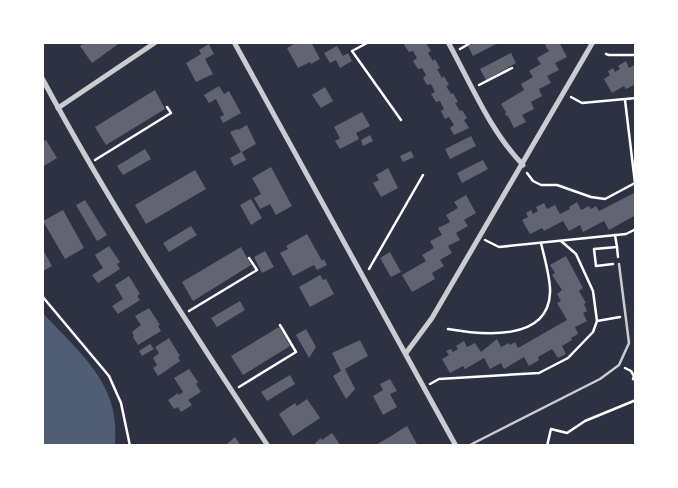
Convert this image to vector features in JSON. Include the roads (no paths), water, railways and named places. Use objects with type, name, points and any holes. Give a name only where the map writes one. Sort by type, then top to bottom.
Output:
[{"type":"street","points":[[58,108],[156,42]]},
{"type":"street","points":[[234,42],[456,446]]},
{"type":"street","points":[[448,42],[498,137],[509,152],[523,165]]},
{"type":"street","points":[[406,353],[432,318],[523,165],[593,42]]},
{"type":"street","points":[[42,78],[90,163],[182,315],[268,446]]},
{"type":"lane","points":[[468,446],[600,379],[619,365],[629,343],[619,264]]},
{"type":"water","points":[[42,312],[83,356],[105,387],[115,423],[115,445],[43,445]]}]
